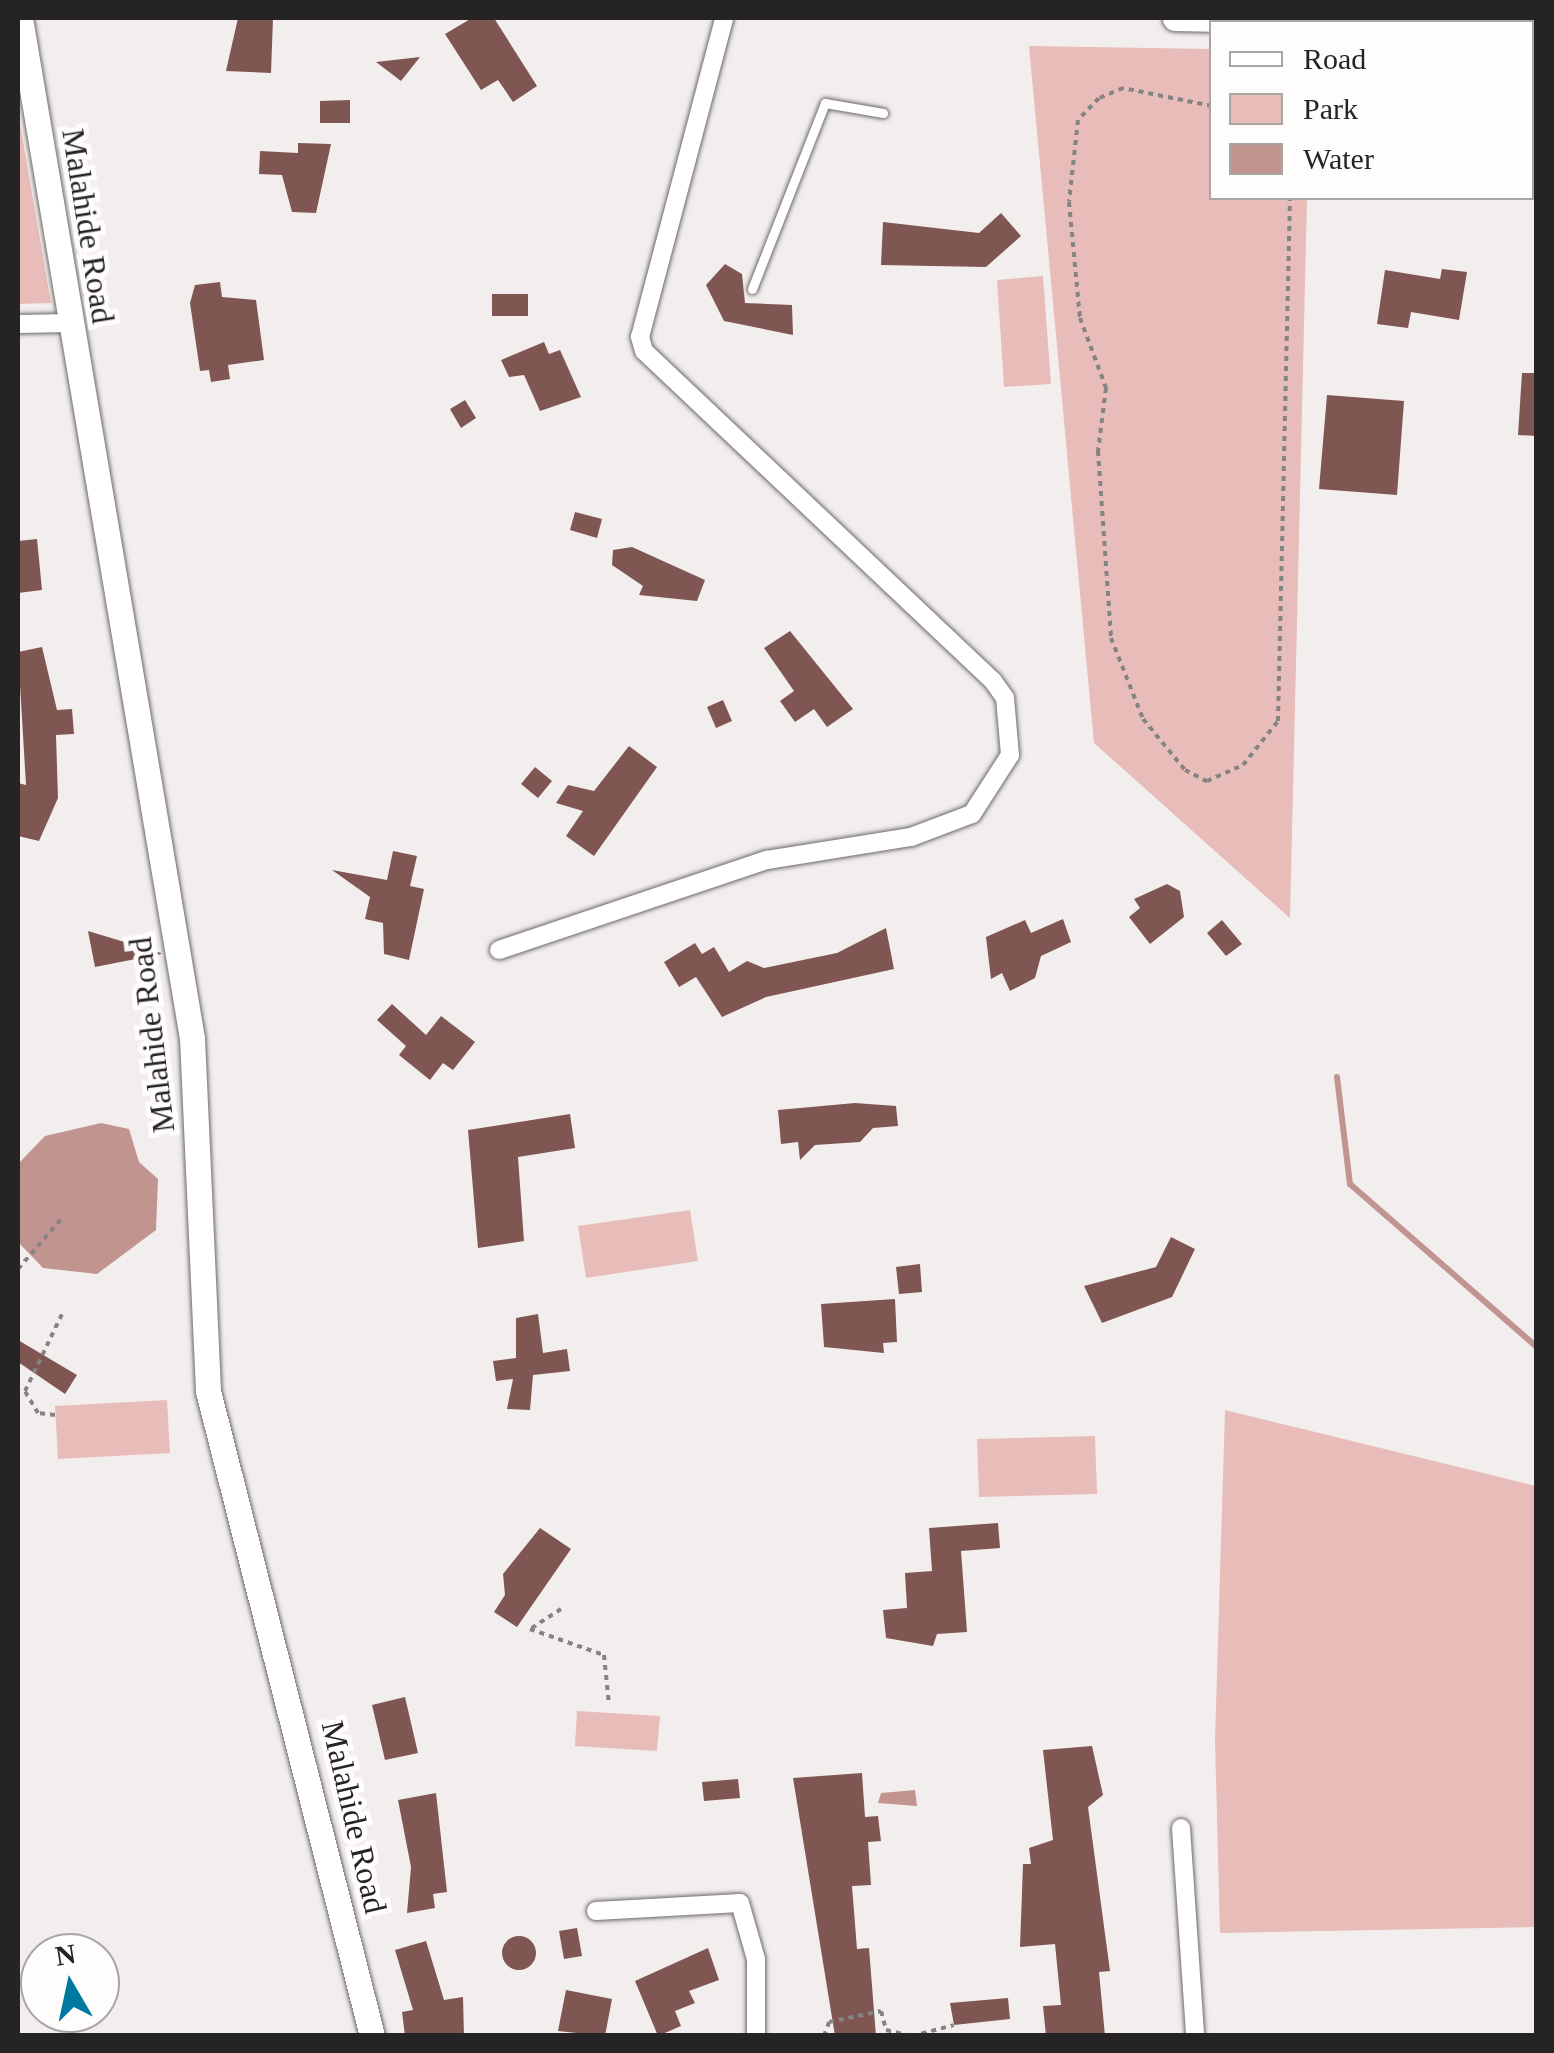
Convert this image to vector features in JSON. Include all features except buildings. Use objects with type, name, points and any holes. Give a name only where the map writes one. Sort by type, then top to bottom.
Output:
[{"type":"main road","name":"Malahide Road","points":[[20,18],[192,1038],[208,1391],[372,2036]]},
{"type":"main road","points":[[1175,18],[1272,20]]},
{"type":"street","points":[[499,950],[767,860],[911,837],[972,814],[1008,765],[1005,698],[993,681],[644,351],[640,336],[724,18]]},
{"type":"street","points":[[18,324],[72,322]]},
{"type":"street","points":[[1181,1828],[1195,2036]]},
{"type":"street","points":[[596,1911],[740,1903],[756,1959],[756,2036]]},
{"type":"lane","points":[[752,289],[826,103],[883,113]]},
{"type":"path","points":[[1209,105],[1123,88],[1099,98],[1078,120],[1070,202],[1080,318],[1106,388],[1098,451],[1112,638],[1143,719],[1185,770],[1207,780],[1243,765],[1278,721],[1290,200]]},
{"type":"path","points":[[18,1269],[62,1219]]},
{"type":"path","points":[[56,1416],[38,1413],[25,1391],[63,1312]]},
{"type":"path","points":[[561,1609],[530,1629],[604,1655],[610,1705]]},
{"type":"path","points":[[824,2036],[829,2022],[881,2011],[886,2030],[911,2036],[954,2025]]},
{"type":"green space","points":[[1029,46],[1209,49],[1209,200],[1307,200],[1290,918],[1094,743]]},
{"type":"green space","points":[[18,113],[51,303],[18,304]]},
{"type":"green space","points":[[1043,276],[1051,384],[1004,387],[997,280]]},
{"type":"green space","points":[[690,1210],[698,1261],[586,1278],[578,1226]]},
{"type":"green space","points":[[167,1400],[170,1453],[58,1459],[55,1406]]},
{"type":"green space","points":[[1225,1410],[1536,1486],[1536,1927],[1220,1933],[1215,1740]]},
{"type":"green space","points":[[1095,1436],[1097,1494],[979,1497],[977,1439]]},
{"type":"green space","points":[[577,1711],[660,1716],[657,1751],[575,1746]]},
{"type":"water","points":[[101,1123],[129,1129],[139,1162],[158,1179],[156,1230],[97,1274],[43,1268],[18,1242],[18,1164],[45,1136]]},
{"type":"water","points":[[915,1790],[917,1806],[878,1803],[881,1793]]},
{"type":"waterway","points":[[1337,1077],[1350,1184],[1536,1346]]}]
